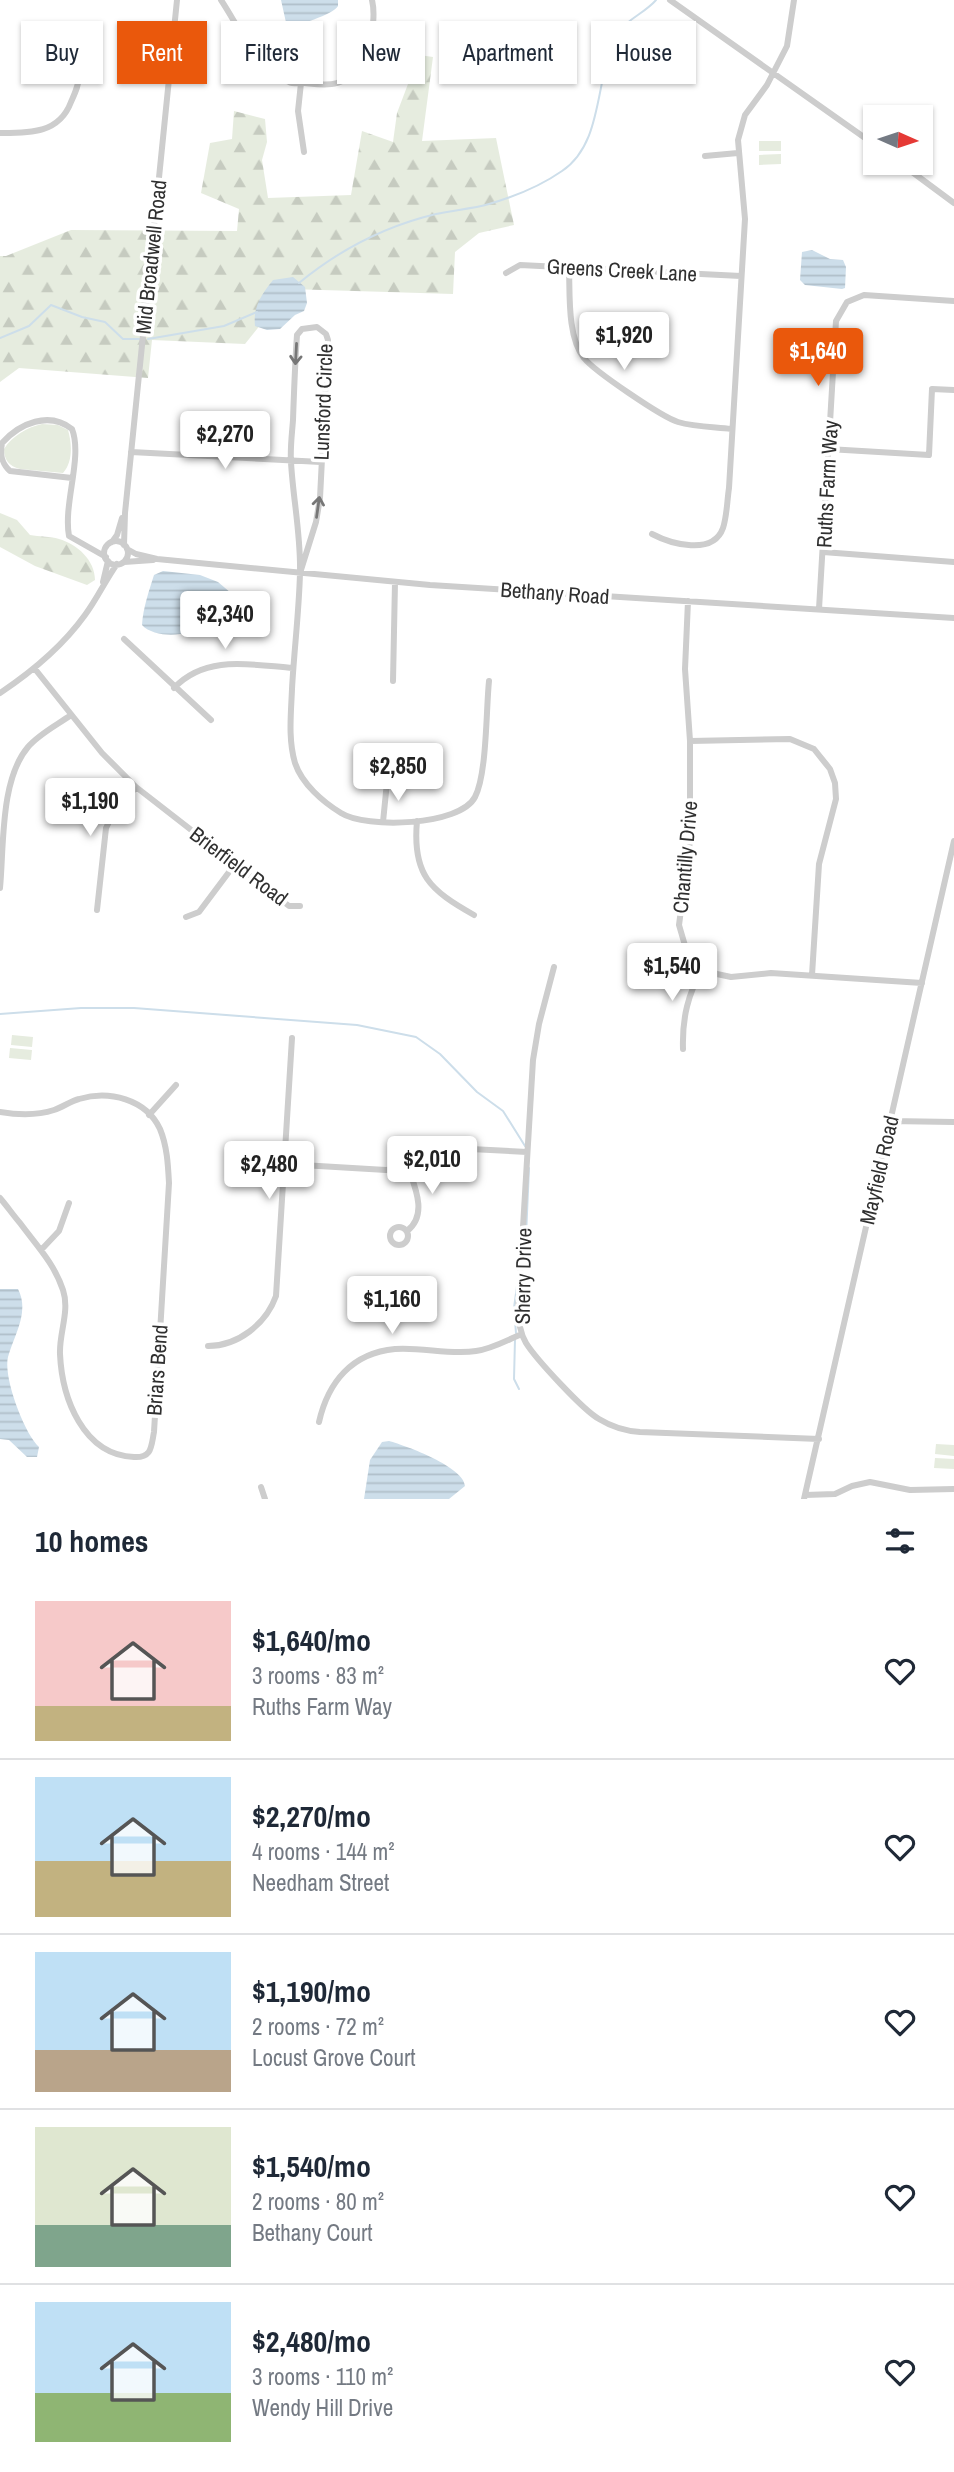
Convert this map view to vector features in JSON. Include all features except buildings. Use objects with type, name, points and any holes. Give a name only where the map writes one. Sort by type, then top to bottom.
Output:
[{"type":"street","name":"Mid Broadwell Road","points":[[126,547],[125,513],[177,0]]},
{"type":"street","points":[[221,0],[234,21]]},
{"type":"street","points":[[323,83],[339,83],[359,66],[370,43],[375,12],[372,1],[380,0]]},
{"type":"street","points":[[670,0],[863,137]]},
{"type":"street","points":[[652,534],[669,543],[699,545],[718,537],[723,529],[745,210],[738,153],[742,122],[787,46],[794,0]]},
{"type":"street","points":[[0,133],[33,133],[50,128],[61,120],[69,108],[79,84]]},
{"type":"street","points":[[302,84],[298,111],[304,152]]},
{"type":"street","points":[[705,156],[738,153]]},
{"type":"street","points":[[916,175],[954,203]]},
{"type":"street","name":"Greens Creek Lane","points":[[506,273],[520,265],[741,275]]},
{"type":"street","points":[[569,268],[569,299],[574,333],[583,357],[623,388],[675,421],[731,429]]},
{"type":"street","name":"Ruths Farm Way","points":[[819,609],[836,321],[847,302],[864,295],[954,301]]},
{"type":"street","name":"Lunsford Circle","points":[[317,327],[326,334],[328,340],[320,498],[316,522],[300,573],[298,517],[290,460],[297,335],[302,329],[317,327]]},
{"type":"street","points":[[828,449],[929,456],[932,389],[954,390]]},
{"type":"street","points":[[72,478],[10,471],[0,455],[2,443],[36,421],[61,422],[72,429],[75,441],[72,478],[67,525],[69,537],[93,548],[107,559],[121,563]]},
{"type":"street","points":[[131,452],[320,462]]},
{"type":"street","name":"Mid Broadwell Road","points":[[109,544],[117,535],[125,513]]},
{"type":"street","points":[[0,693],[35,668],[66,640],[93,604],[102,587],[127,557],[126,547],[119,542],[93,548]]},
{"type":"street","points":[[102,587],[109,544]]},
{"type":"street","name":"Bethany Road","points":[[126,547],[136,554],[157,559],[395,582],[954,618]]},
{"type":"street","points":[[823,552],[954,562]]},
{"type":"street","name":"Bethany Road","points":[[121,563],[157,559]]},
{"type":"street","points":[[300,573],[291,740],[302,778],[314,792],[341,814],[383,822],[437,820],[469,805],[475,797],[482,775],[489,681]]},
{"type":"street","points":[[393,681],[395,582]]},
{"type":"street","name":"Chantilly Drive","points":[[688,601],[685,669],[690,741],[690,841],[679,925],[686,949],[703,967]]},
{"type":"street","points":[[124,639],[211,720]]},
{"type":"street","points":[[174,688],[190,674],[214,664],[293,668]]},
{"type":"street","name":"Brierfield Road","points":[[35,668],[102,753],[136,787],[289,906],[300,906]]},
{"type":"street","points":[[0,888],[8,794],[17,764],[27,748],[71,715]]},
{"type":"street","points":[[690,741],[790,739],[814,749],[830,769],[835,783],[836,799],[819,864],[812,975]]},
{"type":"street","points":[[383,822],[387,782]]},
{"type":"street","points":[[97,910],[106,828],[136,787]]},
{"type":"street","points":[[417,821],[415,847],[423,873],[443,897],[474,915]]},
{"type":"street","name":"Mayfield Road","points":[[805,1497],[954,844]]},
{"type":"street","points":[[186,917],[198,912],[235,864]]},
{"type":"street","name":"Sherry Drive","points":[[554,967],[534,1045],[518,1311],[522,1334],[532,1351],[583,1407],[616,1427],[640,1432],[819,1439]]},
{"type":"street","points":[[683,1049],[682,1027],[686,1005],[703,967],[731,977],[771,973],[922,983]]},
{"type":"street","points":[[208,1346],[225,1344],[241,1337],[263,1319],[274,1304],[278,1286],[292,1038]]},
{"type":"street","points":[[0,1112],[22,1115],[53,1110],[80,1098],[105,1096],[127,1099],[149,1115],[176,1084]]},
{"type":"street","name":"Briars Bend","points":[[0,1198],[53,1264],[64,1294],[65,1323],[60,1352],[72,1410],[88,1437],[108,1450],[128,1457],[143,1458],[151,1451],[153,1432],[169,1183],[167,1152],[159,1126],[149,1115]]},
{"type":"street","points":[[890,1121],[954,1122]]},
{"type":"street","points":[[285,1164],[386,1170],[408,1167],[434,1153],[451,1148],[527,1152]]},
{"type":"street","points":[[407,1231],[414,1225],[419,1201],[408,1167]]},
{"type":"street","points":[[42,1249],[59,1231],[69,1203]]},
{"type":"street","points":[[319,1422],[325,1402],[338,1377],[369,1356],[396,1349],[477,1351],[522,1334]]},
{"type":"street","points":[[805,1497],[835,1494],[870,1482],[910,1490],[954,1489]]},
{"type":"street","points":[[261,1486],[265,1499]]},
{"type":"green space","points":[[425,56],[433,57],[422,141],[496,138],[514,225],[479,233],[455,252],[453,294],[289,289],[245,344],[152,340],[148,378],[19,368],[0,382],[0,256],[71,230],[237,231],[239,209],[201,193],[210,143],[232,139],[234,111],[265,119],[267,142],[262,160],[268,198],[351,195],[362,131],[393,142],[397,113],[408,84],[425,84]]},
{"type":"green space","points":[[759,141],[781,141],[781,151],[759,151]]},
{"type":"green space","points":[[781,154],[781,164],[759,165],[759,155]]},
{"type":"green space","points":[[42,424],[58,425],[68,430],[71,453],[69,464],[63,473],[20,469],[6,459],[4,449],[11,440]]},
{"type":"green space","points":[[0,513],[17,520],[30,535],[59,539],[78,549],[92,566],[95,580],[87,585],[35,566],[0,547]]},
{"type":"green space","points":[[12,1035],[33,1037],[32,1047],[11,1045]]},
{"type":"green space","points":[[10,1048],[32,1050],[31,1060],[9,1058]]},
{"type":"green space","points":[[936,1444],[954,1445],[954,1456],[935,1454]]},
{"type":"green space","points":[[935,1458],[954,1459],[954,1469],[934,1468]]},
{"type":"water","points":[[281,0],[338,0],[335,9],[322,16],[309,21],[286,21]]},
{"type":"water","points":[[812,250],[830,259],[843,260],[846,267],[845,288],[805,285],[800,280],[802,252]]},
{"type":"water","points":[[293,277],[305,287],[307,303],[304,311],[295,315],[280,329],[267,330],[255,326],[257,307],[273,280]]},
{"type":"water","points":[[163,571],[200,575],[218,582],[244,604],[245,608],[240,613],[180,634],[154,632],[142,625],[154,575]]},
{"type":"water","points":[[0,1289],[18,1289],[21,1298],[22,1315],[7,1366],[16,1404],[27,1430],[39,1447],[37,1457],[27,1457],[9,1440],[0,1439]]},
{"type":"water","points":[[389,1441],[421,1452],[445,1465],[462,1479],[465,1486],[449,1499],[364,1499],[370,1460],[382,1442]]},
{"type":"waterway","points":[[299,283],[330,260],[381,232],[417,219],[498,201],[536,186],[562,171],[576,159],[586,143],[610,51],[617,35],[656,0]]},
{"type":"waterway","points":[[0,338],[29,326],[51,305],[82,317],[105,322],[123,339],[139,339]]},
{"type":"waterway","points":[[148,339],[224,326],[257,312]]},
{"type":"waterway","points":[[0,1014],[81,1008],[134,1008],[357,1025],[416,1037],[440,1054],[477,1092],[503,1111],[525,1146]]},
{"type":"waterway","points":[[526,1236],[529,1168]]},
{"type":"waterway","points":[[516,1333],[514,1308],[517,1286]]},
{"type":"waterway","points":[[515,1339],[514,1379],[519,1389]]}]
